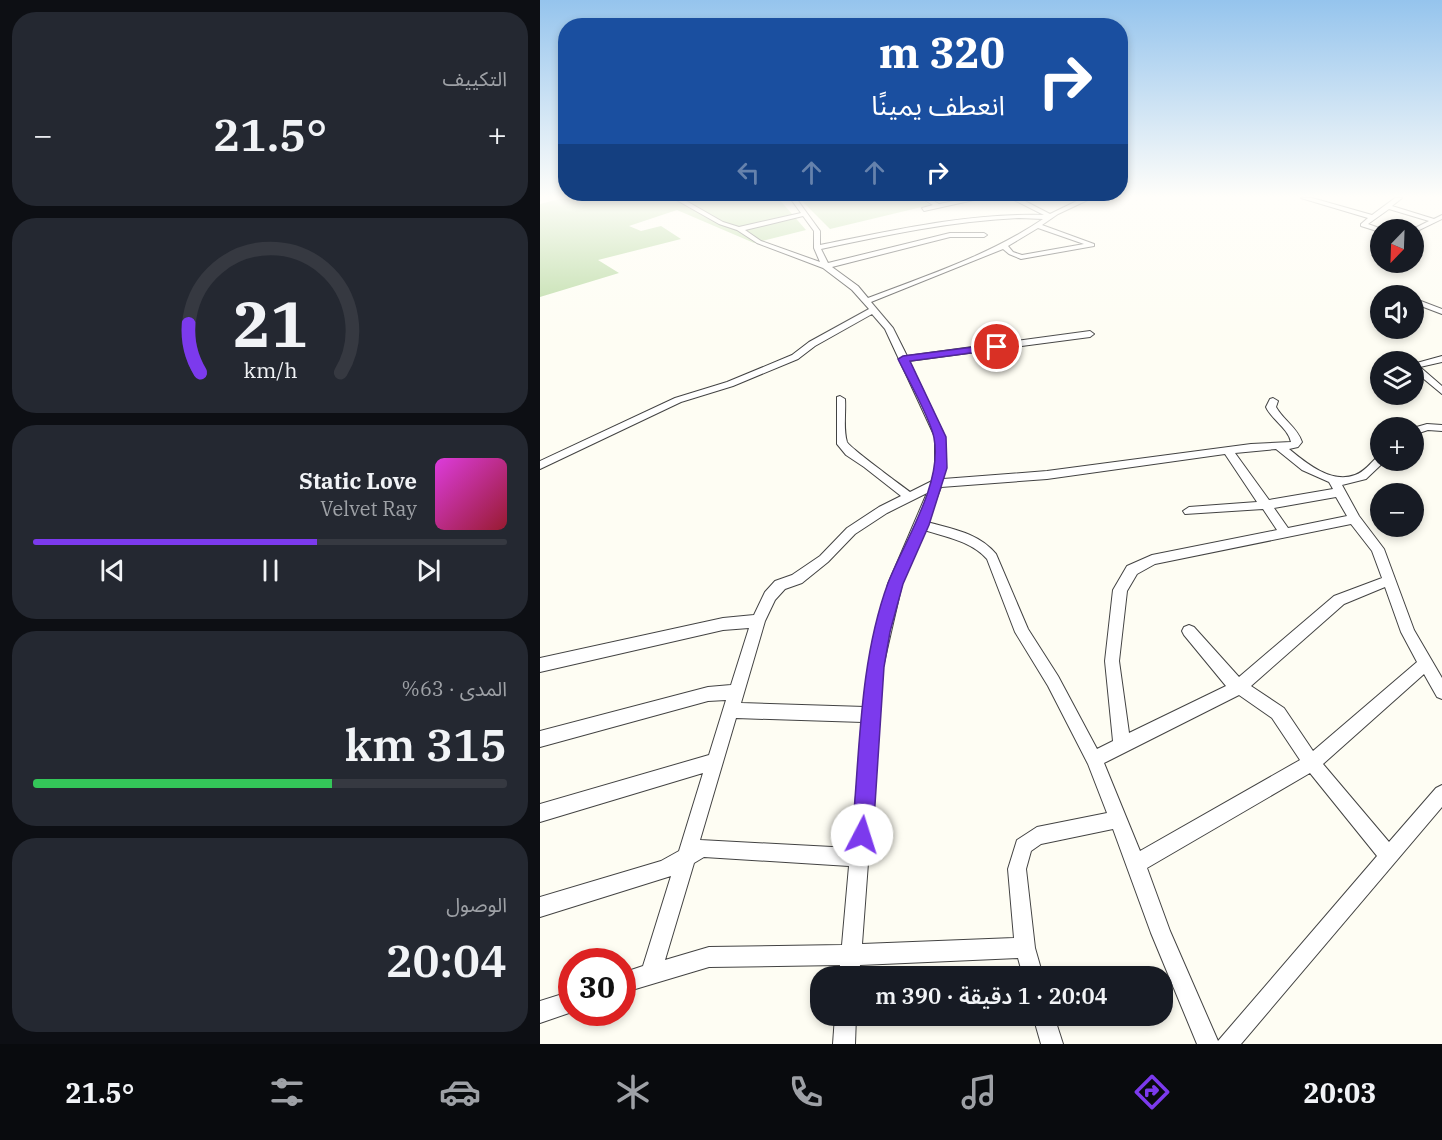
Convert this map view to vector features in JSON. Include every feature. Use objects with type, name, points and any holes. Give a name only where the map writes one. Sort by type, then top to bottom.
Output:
[{"type":"street","points":[[772,247],[826,266],[903,247]]},
{"type":"street","points":[[827,247],[817,249],[826,266],[870,305],[889,328],[940,437],[940,468],[937,483],[922,525],[896,584],[882,632],[872,715],[861,858],[849,966]]},
{"type":"street","points":[[540,465],[678,400],[730,384],[795,357],[870,305],[1001,247]]},
{"type":"street","points":[[1007,247],[1014,255],[1023,257],[1082,247]]},
{"type":"street","points":[[1424,305],[1442,312]]},
{"type":"street","points":[[903,359],[1090,334]]},
{"type":"street","points":[[1442,359],[1415,366],[1442,391]]},
{"type":"street","points":[[840,399],[842,444],[850,453],[868,464],[909,497]]},
{"type":"street","points":[[651,973],[758,621],[770,596],[780,585],[796,579],[824,559],[851,531],[937,483],[1047,475],[1259,446],[1294,445],[1297,438],[1272,411],[1273,401]]},
{"type":"street","points":[[1424,428],[1442,428]]},
{"type":"street","points":[[1280,447],[1308,470],[1334,479],[1358,479],[1370,469]]},
{"type":"street","points":[[1228,451],[1284,531]]},
{"type":"street","points":[[1334,479],[1354,519],[1375,544],[1408,632],[1424,665],[1442,692]]},
{"type":"street","points":[[1189,511],[1266,505],[1340,492]]},
{"type":"street","points":[[1122,746],[1112,661],[1120,590],[1126,576],[1132,570],[1152,560],[1284,531],[1354,519]]},
{"type":"street","points":[[922,525],[972,541],[988,551],[1022,632],[1053,681],[1094,759],[1161,933],[1208,1044]]},
{"type":"street","points":[[1094,759],[1239,687],[1339,600],[1390,580]]},
{"type":"street","points":[[540,665],[723,624],[758,621]]},
{"type":"street","points":[[1189,631],[1239,687],[1278,713],[1312,763],[1388,855]]},
{"type":"street","points":[[1136,864],[1312,763],[1424,665]]},
{"type":"street","points":[[540,739],[708,693],[735,692]]},
{"type":"street","points":[[730,710],[872,715]]},
{"type":"street","points":[[540,813],[714,762]]},
{"type":"street","points":[[1227,1044],[1442,794]]},
{"type":"street","points":[[1031,966],[1026,948],[1017,869],[1023,846],[1037,836],[1116,820]]},
{"type":"street","points":[[540,907],[665,869],[703,848],[861,858]]},
{"type":"street","points":[[636,978],[709,957],[850,955],[1026,948]]},
{"type":"street","points":[[540,1012],[558,1006]]},
{"type":"street","points":[[844,1044],[845,1026]]},
{"type":"street","points":[[1047,1026],[1052,1044]]},
{"type":"green space","points":[[540,247],[650,247],[598,260],[619,273],[540,297]]},
{"type":"route","points":[[862,835],[876,667],[882,632],[896,584],[922,525],[937,483],[942,450],[940,437],[903,359],[997,347]]}]
